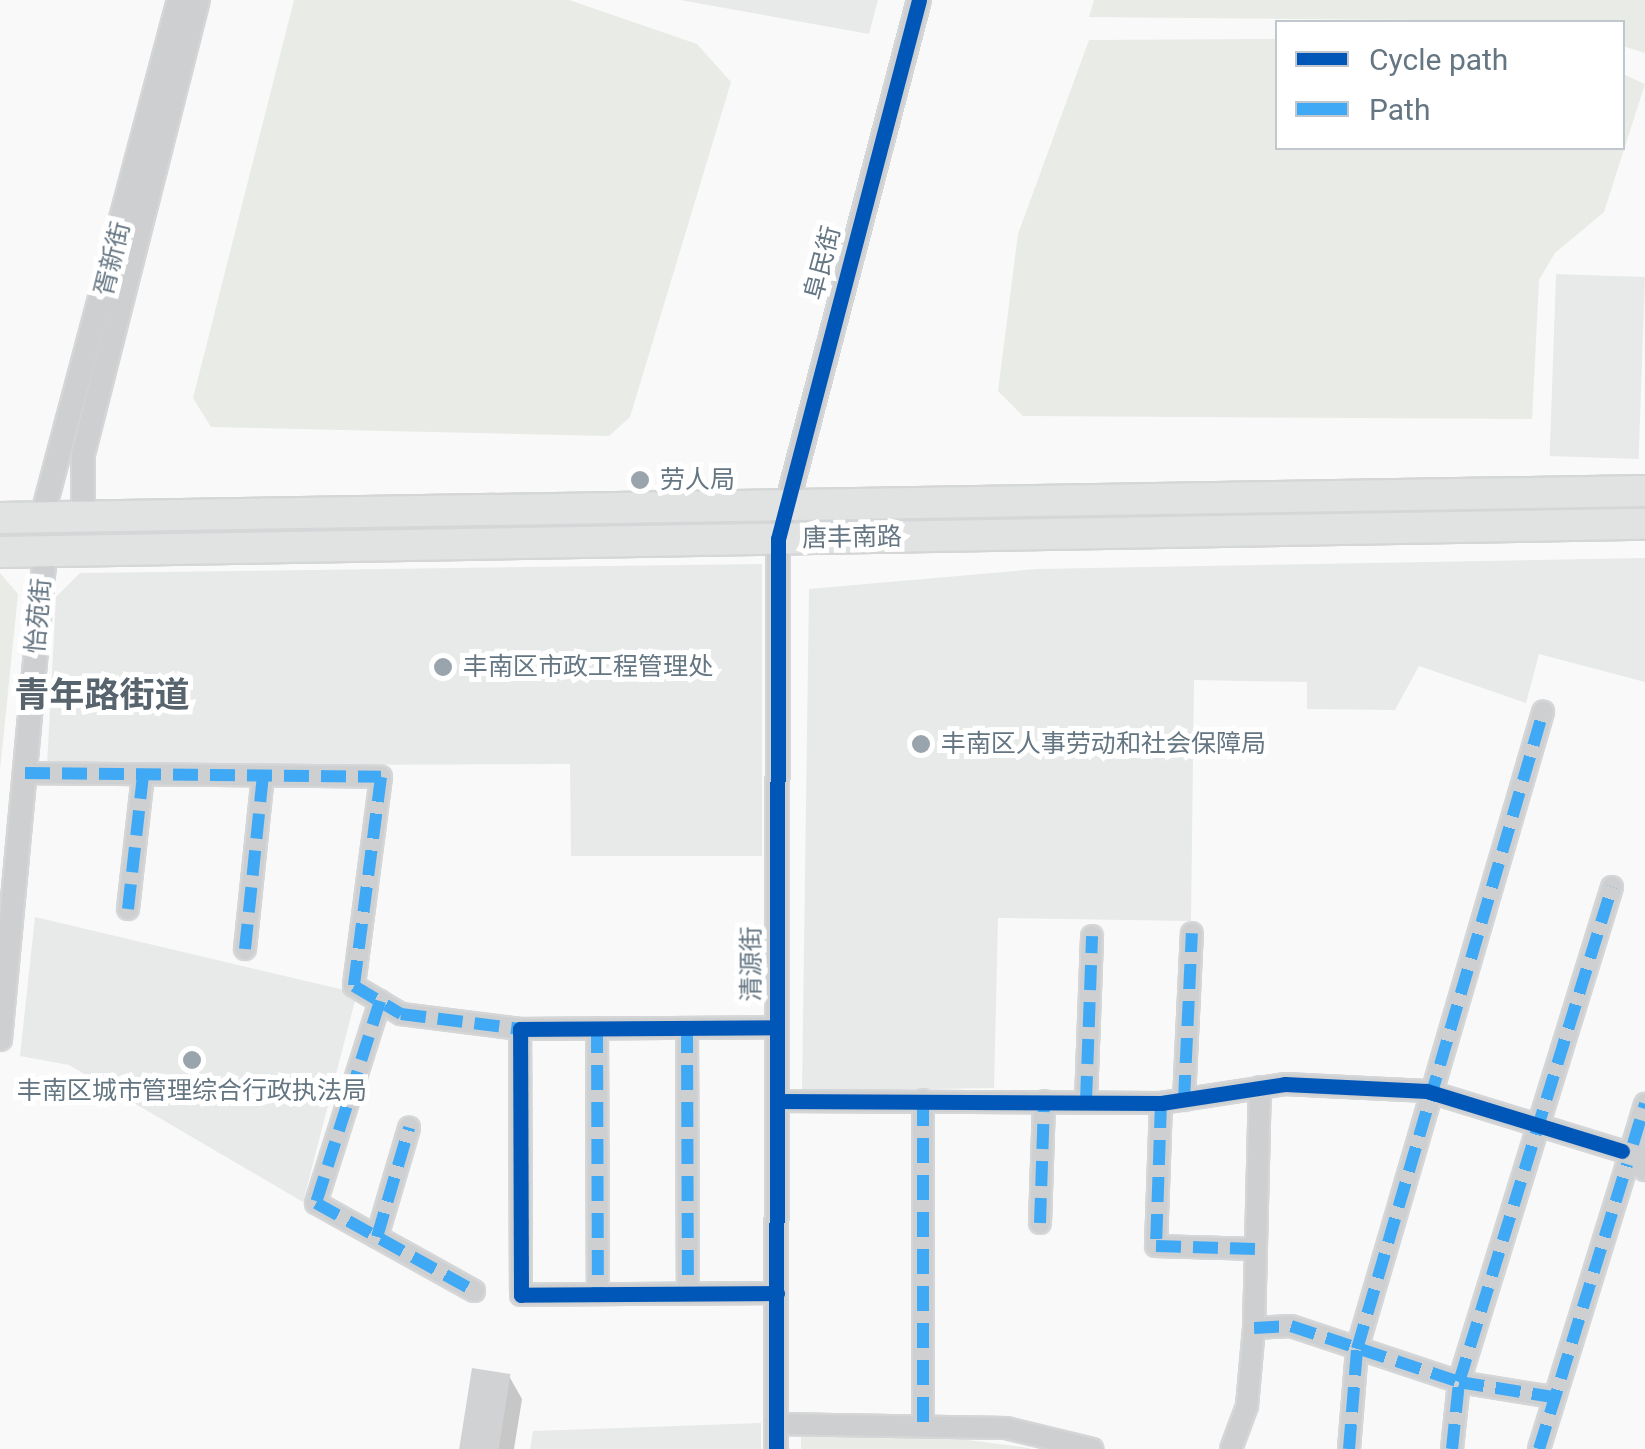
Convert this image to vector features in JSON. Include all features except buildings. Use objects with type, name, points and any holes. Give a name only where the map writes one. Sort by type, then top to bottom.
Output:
[{"type":"main road","name":"唐丰南路","points":[[0,518],[1645,491]]},
{"type":"main road","name":"唐丰南路","points":[[0,552],[1645,524]]},
{"type":"street","name":"胥新街","points":[[42,517],[179,0]]},
{"type":"street","name":"胥新街","points":[[83,516],[83,454],[198,0]]},
{"type":"street","name":"阜民街","points":[[778,539],[919,0]]},
{"type":"street","name":"清源街","points":[[776,1449],[778,539]]},
{"type":"street","name":"怡苑街","points":[[0,1039],[46,552]]},
{"type":"street","points":[[1349,1449],[1357,1349],[1427,1091],[1543,712]]},
{"type":"street","points":[[25,774],[381,777],[354,986],[401,1014],[520,1028],[777,1027]]},
{"type":"street","points":[[128,909],[142,775]]},
{"type":"street","points":[[244,949],[263,776]]},
{"type":"street","points":[[1452,1449],[1459,1382],[1612,887]]},
{"type":"street","points":[[1184,1100],[1192,933]]},
{"type":"street","points":[[1086,1100],[1092,936]]},
{"type":"street","points":[[380,1001],[316,1203],[474,1291]]},
{"type":"street","points":[[520,1028],[521,1295],[776,1293]]},
{"type":"street","points":[[597,1028],[598,1294]]},
{"type":"street","points":[[687,1028],[688,1294]]},
{"type":"street","points":[[1231,1449],[1247,1406],[1254,1328],[1260,1087]]},
{"type":"street","points":[[777,1101],[1161,1103],[1260,1087],[1427,1091],[1634,1155]]},
{"type":"street","points":[[923,1100],[923,1422]]},
{"type":"street","points":[[1040,1223],[1044,1101]]},
{"type":"street","points":[[1161,1103],[1156,1246],[1256,1249]]},
{"type":"street","points":[[1539,1449],[1634,1155],[1645,1104]]},
{"type":"street","points":[[377,1236],[409,1128]]},
{"type":"street","points":[[1254,1328],[1291,1326],[1459,1382],[1553,1398]]},
{"type":"street","points":[[776,1424],[923,1422],[1092,1449]]},
{"type":"shaded area","points":[[294,0],[569,0],[697,44],[731,82],[630,417],[609,436],[211,427],[193,398]]},
{"type":"shaded area","points":[[680,0],[878,0],[869,34]]},
{"type":"shaded area","points":[[1094,0],[1645,0],[1645,53],[1625,47],[1625,20],[1089,17]]},
{"type":"shaded area","points":[[1275,39],[1275,150],[1624,150],[1604,212],[1555,253],[1539,280],[1532,419],[1023,416],[998,391],[1018,234],[1089,40]]},
{"type":"shaded area","points":[[1625,75],[1645,84],[1625,146]]},
{"type":"shaded area","points":[[1556,274],[1645,277],[1639,459],[1550,456]]},
{"type":"shaded area","points":[[1645,558],[1645,682],[1539,654],[1526,703],[1419,666],[1395,710],[1307,709],[1307,682],[1194,680],[1191,921],[998,918],[994,1088],[802,1091],[809,589],[1037,569]]},
{"type":"shaded area","points":[[762,564],[762,856],[571,856],[570,764],[47,766],[56,597],[80,573]]},
{"type":"shaded area","points":[[0,573],[18,594],[0,770]]},
{"type":"shaded area","name":"丰南区城市管理综合行政执法局","points":[[35,917],[357,993],[303,1202],[69,1065],[20,1056]]},
{"type":"shaded area","points":[[761,1423],[761,1449],[530,1449],[533,1431]]},
{"type":"shaded area","points":[[906,1432],[1030,1449],[801,1449],[801,1437]]},
{"type":"marked path","points":[[1349,1449],[1357,1349],[1543,712]]},
{"type":"marked path","points":[[25,773],[381,777],[354,986],[401,1014],[520,1029]]},
{"type":"marked path","points":[[128,909],[143,775]]},
{"type":"marked path","points":[[245,949],[263,776]]},
{"type":"marked path","points":[[1452,1449],[1459,1382],[1612,887]]},
{"type":"marked path","points":[[1184,1100],[1192,933]]},
{"type":"marked path","points":[[1086,1101],[1092,936]]},
{"type":"marked path","points":[[380,1001],[316,1203],[474,1291]]},
{"type":"marked path","points":[[597,1028],[598,1294]]},
{"type":"marked path","points":[[687,1028],[688,1294]]},
{"type":"marked path","points":[[923,1100],[923,1422]]},
{"type":"marked path","points":[[1040,1223],[1044,1101]]},
{"type":"marked path","points":[[1161,1103],[1156,1246],[1256,1249]]},
{"type":"marked path","points":[[1633,1144],[1645,1104]]},
{"type":"marked path","points":[[377,1237],[409,1128]]},
{"type":"marked path","points":[[1539,1449],[1627,1164]]},
{"type":"marked path","points":[[1254,1328],[1291,1326],[1459,1382],[1553,1397]]},
{"type":"cycle path","points":[[776,1449],[778,539],[919,0]]},
{"type":"cycle path","points":[[777,1027],[520,1029],[521,1295],[777,1293]]},
{"type":"cycle path","points":[[777,1101],[1161,1103],[1285,1084],[1427,1091],[1622,1151]]},
{"type":"place","name":"劳人局","points":[[640,480]]},
{"type":"place","name":"丰南区市政工程管理处","points":[[443,667]]},
{"type":"place","name":"丰南区人事劳动和社会保障局","points":[[921,744]]},
{"type":"place","name":"丰南区城市管理综合行政执法局","points":[[192,1060]]},
{"type":"district","name":"青年路街道","points":[[102,696]]}]
